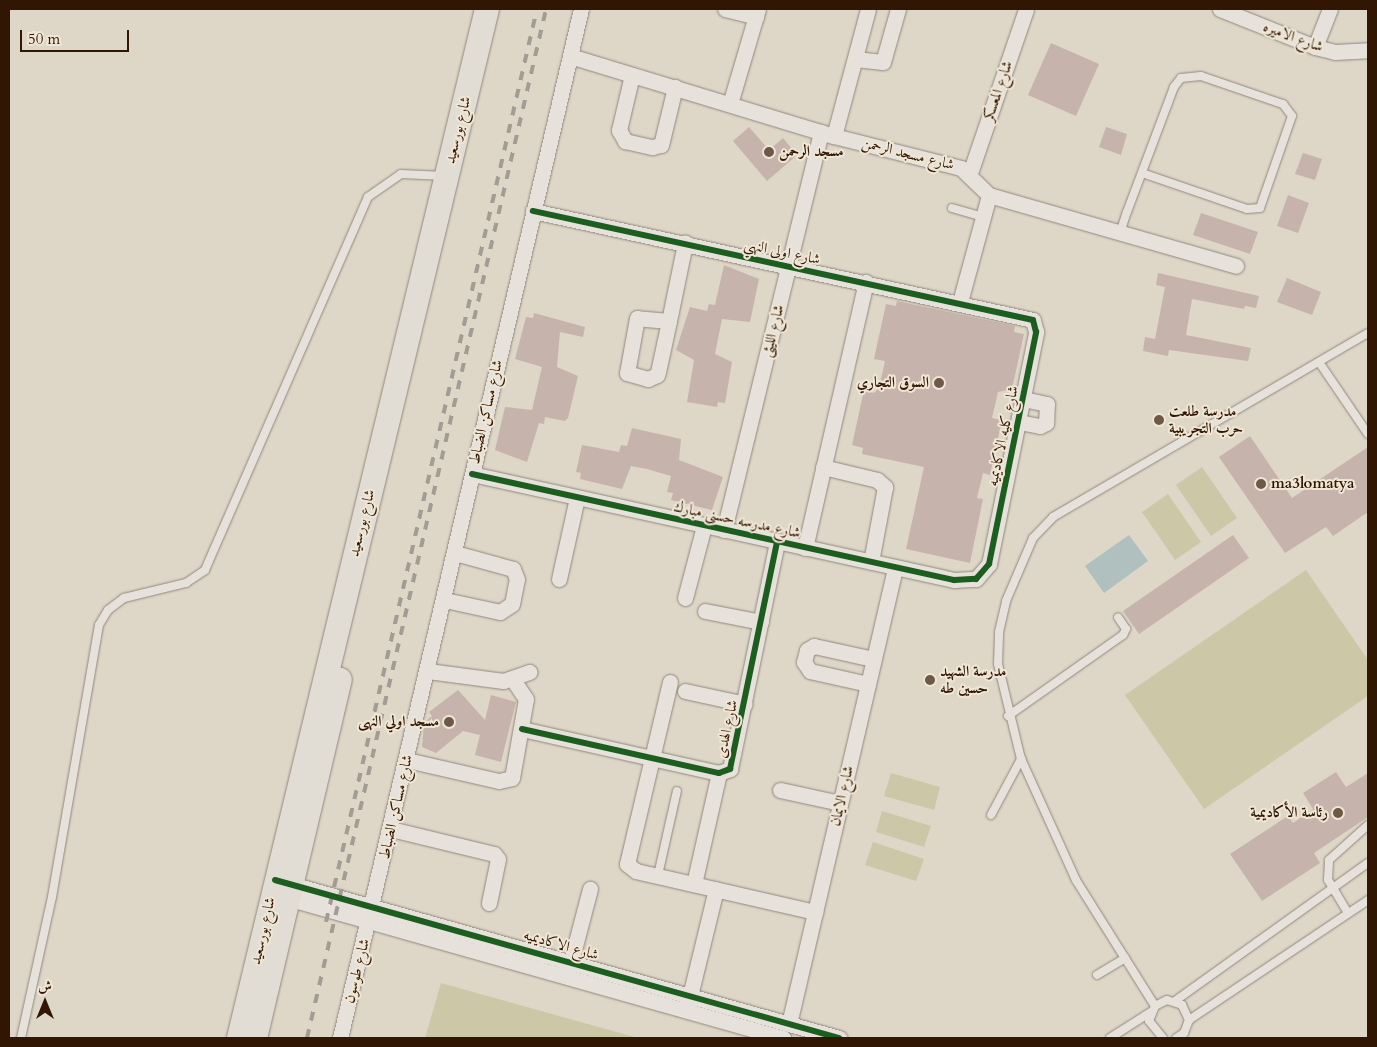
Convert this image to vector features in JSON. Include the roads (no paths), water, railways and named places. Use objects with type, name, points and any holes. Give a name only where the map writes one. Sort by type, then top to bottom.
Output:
[{"type":"main road","name":"شارع بورسعيد","points":[[255,1038],[282,889],[446,176],[487,9]]},
{"type":"main road","name":"شارع بورسعيد","points":[[239,1038],[282,889],[496,9]]},
{"type":"street","name":"شارع مساكن الضباط","points":[[373,904],[581,9]]},
{"type":"street","points":[[725,9],[757,13],[730,104]]},
{"type":"street","name":"شارع الليثى","points":[[724,530],[788,266],[828,134],[855,59],[868,9]]},
{"type":"street","points":[[855,59],[883,62],[898,9]]},
{"type":"street","name":"شارع المعسكر","points":[[970,173],[1026,9]]},
{"type":"street","name":"شارع الاميره","points":[[1220,9],[1315,47],[1335,52],[1368,50]]},
{"type":"street","points":[[1315,47],[1330,9]]},
{"type":"street","name":"شارع مسجد الرحمن","points":[[570,56],[828,134],[970,173],[989,195]]},
{"type":"street","points":[[632,75],[619,130],[625,141],[652,148],[661,144],[675,87]]},
{"type":"street","points":[[960,302],[989,195],[1236,266]]},
{"type":"street","name":"شارع اولى النهي","points":[[533,211],[1027,317]]},
{"type":"street","points":[[669,321],[685,244]]},
{"type":"street","points":[[804,548],[866,282]]},
{"type":"street","name":"شارع كليه الاكاديميه","points":[[989,564],[1036,332],[1027,317]]},
{"type":"street","points":[[1019,422],[1040,426],[1046,423],[1047,404],[1023,399]]},
{"type":"street","points":[[823,467],[877,480],[885,487],[871,562]]},
{"type":"street","name":"شارع مدرسه حسنى مبارك","points":[[472,474],[895,568],[966,581],[984,574],[989,564]]},
{"type":"street","points":[[559,579],[577,498]]},
{"type":"street","points":[[685,598],[704,526]]},
{"type":"street","name":"شارع الهدى","points":[[522,729],[719,773],[733,765],[777,542]]},
{"type":"street","points":[[445,600],[500,612],[512,604],[517,579],[513,569],[455,553]]},
{"type":"street","name":"شارع الايمان","points":[[788,1024],[895,568]]},
{"type":"street","points":[[705,611],[761,622]]},
{"type":"street","points":[[868,684],[810,670],[804,662],[807,650],[814,646],[874,659]]},
{"type":"street","points":[[428,670],[513,680],[529,672]]},
{"type":"street","points":[[407,760],[506,782],[515,772],[526,699],[513,680]]},
{"type":"street","points":[[670,682],[626,858],[630,868],[815,912]]},
{"type":"street","points":[[685,691],[745,704]]},
{"type":"street","points":[[694,884],[719,773]]},
{"type":"street","points":[[780,790],[840,803]]},
{"type":"street","points":[[391,829],[494,854],[498,859],[489,903]]},
{"type":"street","points":[[567,976],[590,888]]},
{"type":"street","name":"شارع الاكاديميه","points":[[282,889],[373,904],[839,1038]]},
{"type":"street","name":"شارع الاكاديميه","points":[[282,889],[369,920],[783,1038]]},
{"type":"street","points":[[686,1011],[716,889]]},
{"type":"street","name":"شارع طوسون","points":[[340,1038],[373,904]]},
{"type":"lane","points":[[1120,233],[1142,173],[1174,87],[1185,76],[1201,76],[1283,104],[1292,116],[1260,208],[1247,209],[1142,173]]},
{"type":"lane","points":[[20,1038],[52,897],[99,625],[124,598],[186,584],[205,570],[368,197],[401,174],[446,176]]},
{"type":"lane","points":[[952,208],[983,217]]},
{"type":"lane","points":[[1163,1038],[1151,1029],[1153,1009],[1055,841],[1021,759],[1008,716],[998,664],[1000,624],[1027,551],[1042,527],[1065,509],[1368,333]]},
{"type":"lane","points":[[1319,362],[1368,434]]},
{"type":"lane","points":[[1008,716],[1123,635],[1126,629],[1118,617]]},
{"type":"lane","points":[[991,815],[1021,759]]},
{"type":"lane","points":[[658,875],[677,790]]},
{"type":"lane","points":[[1348,913],[1332,888],[1327,870],[1334,852],[1368,825]]},
{"type":"lane","points":[[1110,1038],[1153,1009],[1174,1001],[1368,862]]},
{"type":"lane","points":[[1178,1038],[1189,1020],[1368,900]]},
{"type":"lane","points":[[1097,975],[1124,958]]},
{"type":"lane","points":[[1174,1001],[1189,1020]]},
{"type":"railway","points":[[326,922],[537,9]]},
{"type":"railway","points":[[307,1038],[546,9]]},
{"type":"place","name":"مسجد الرحمن","points":[[769,152]]},
{"type":"place","name":"السوق التجاري","points":[[939,383]]},
{"type":"place","name":"مدرسة طلعت حرب التجريبية","points":[[1159,420]]},
{"type":"place","name":"ma3lomatya","points":[[1261,484]]},
{"type":"place","name":"مدرسة الشهيد حسين طه","points":[[930,680]]},
{"type":"place","name":"مسجد اولي النهى","points":[[449,722]]},
{"type":"place","name":"رئاسة الأكاديمية","points":[[1338,813]]}]
